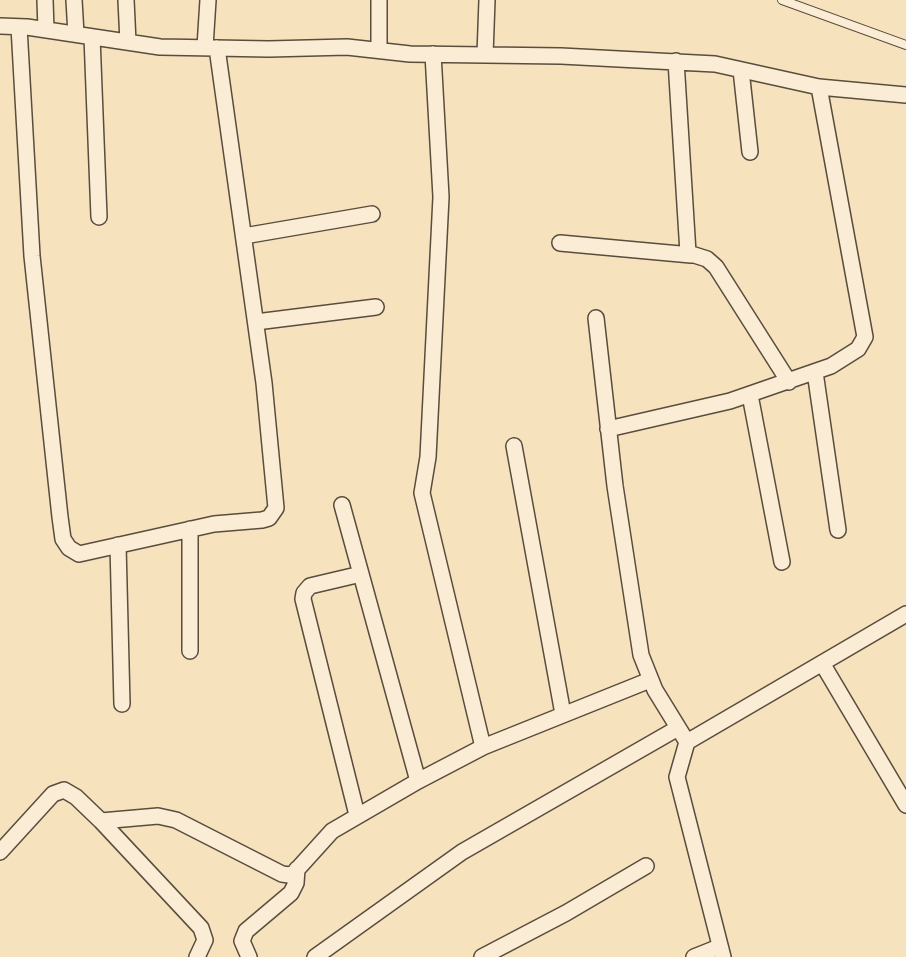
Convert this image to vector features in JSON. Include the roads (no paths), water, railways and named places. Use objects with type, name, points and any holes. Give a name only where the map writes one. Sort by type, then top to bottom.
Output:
[{"type":"street","points":[[46,0],[46,30]]},
{"type":"street","points":[[74,0],[76,34]]},
{"type":"street","points":[[126,0],[128,42]]},
{"type":"street","points":[[19,27],[32,256],[62,531],[69,548],[79,554],[214,524],[262,520],[269,518],[276,508],[256,322],[244,236],[211,48],[208,0]]},
{"type":"street","points":[[379,0],[379,50]]},
{"type":"street","points":[[485,55],[487,0]]},
{"type":"street","points":[[0,26],[46,30],[160,47],[347,46],[433,54],[561,56],[676,61],[715,64],[819,87],[906,95]]},
{"type":"street","points":[[92,37],[99,217]]},
{"type":"street","points":[[433,54],[441,197],[428,457],[422,492],[483,747]]},
{"type":"street","points":[[676,61],[686,247],[691,256]]},
{"type":"street","points":[[741,70],[750,152]]},
{"type":"street","points":[[608,429],[730,401],[789,382],[852,355],[865,337],[819,87]]},
{"type":"street","points":[[244,236],[372,214]]},
{"type":"street","points":[[560,243],[707,259],[716,267],[789,382]]},
{"type":"street","points":[[256,322],[376,307]]},
{"type":"street","points":[[596,318],[608,429],[641,655],[650,680],[687,742]]},
{"type":"street","points":[[815,372],[838,530]]},
{"type":"street","points":[[750,395],[782,562]]},
{"type":"street","points":[[514,446],[563,714]]},
{"type":"street","points":[[342,505],[418,781]]},
{"type":"street","points":[[190,529],[190,651]]},
{"type":"street","points":[[118,545],[122,704]]},
{"type":"street","points":[[357,815],[303,599],[304,593],[310,586],[361,574]]},
{"type":"street","points":[[694,957],[721,952],[677,777],[687,742],[906,614]]},
{"type":"street","points":[[822,663],[906,805]]},
{"type":"street","points":[[101,821],[158,816],[168,818],[282,874],[288,875],[297,869],[320,842],[357,815],[418,781],[483,747],[650,680]]},
{"type":"street","points":[[315,957],[462,852],[678,728]]},
{"type":"street","points":[[0,852],[53,794],[58,791],[70,792],[101,821],[201,928],[205,940],[197,957]]},
{"type":"street","points":[[482,957],[566,913],[646,866]]},
{"type":"street","points":[[249,957],[242,941],[246,931],[291,893],[296,883],[297,869]]},
{"type":"lane","points":[[782,0],[906,45]]}]
